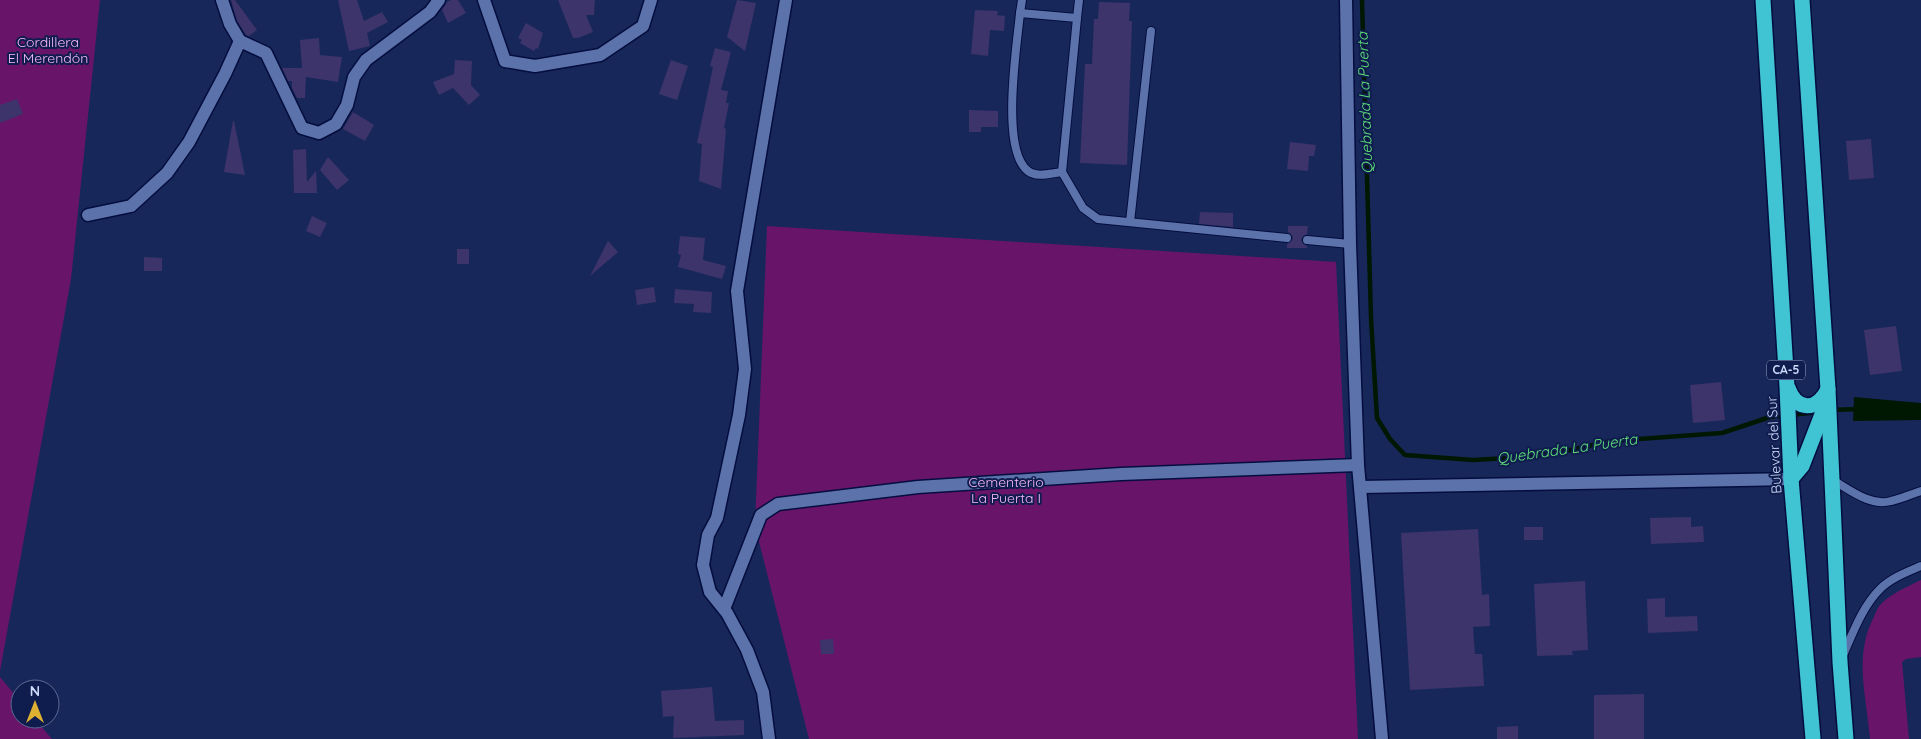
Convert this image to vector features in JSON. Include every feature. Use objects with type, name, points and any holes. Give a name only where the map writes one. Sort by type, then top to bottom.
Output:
[{"type":"highway","name":"Bulevar del Sur","points":[[1763,0],[1791,479],[1813,739]]},
{"type":"highway","points":[[1802,0],[1828,393],[1840,662],[1846,739]]},
{"type":"highway","points":[[1787,387],[1791,398],[1801,405],[1812,405],[1823,399],[1828,393]]},
{"type":"highway","points":[[1791,479],[1802,466],[1828,393]]},
{"type":"street","points":[[222,0],[230,24],[240,41],[266,53],[302,128],[319,133],[336,124],[347,105],[354,76],[366,60],[430,12],[439,0]]},
{"type":"street","points":[[484,0],[504,61],[535,66],[600,55],[643,26],[650,0]]},
{"type":"street","points":[[769,739],[763,692],[747,650],[724,609],[710,592],[703,566],[708,536],[717,518],[739,415],[745,369],[737,291],[786,0]]},
{"type":"street","points":[[1346,0],[1350,244],[1358,465],[1382,739]]},
{"type":"street","points":[[88,215],[131,206],[167,173],[189,142],[240,41]]},
{"type":"street","points":[[724,609],[761,515],[778,504],[918,487],[1121,474],[1358,465]]},
{"type":"street","points":[[1361,487],[1791,479]]},
{"type":"lane","points":[[1022,0],[1011,114],[1013,140],[1021,163],[1028,171],[1038,175],[1062,172]]},
{"type":"lane","points":[[1079,0],[1062,172],[1083,208],[1098,219],[1288,238]]},
{"type":"lane","points":[[1020,13],[1078,18]]},
{"type":"lane","points":[[1130,222],[1151,30]]},
{"type":"lane","points":[[1307,240],[1350,244]]},
{"type":"lane","points":[[1831,479],[1870,501],[1890,502],[1921,491]]},
{"type":"lane","points":[[1840,662],[1865,609],[1880,589],[1896,577],[1921,566]]},
{"type":"green space","name":"Cordillera El Merendón","points":[[0,0],[100,0],[71,279],[0,671]]},
{"type":"green space","name":"Cementerio La Puerta I","points":[[767,226],[1336,262],[1358,739],[809,739],[755,526]]},
{"type":"green space","points":[[1921,580],[1921,657],[1906,659],[1902,662],[1909,739],[1870,739],[1863,679],[1864,649],[1867,635],[1881,604],[1895,593]]},
{"type":"green space","points":[[0,677],[10,689],[10,729],[44,729],[52,739],[0,739]]},
{"type":"shaded area","points":[[1854,397],[1921,403],[1921,420],[1853,421]]},
{"type":"building","points":[[231,0],[235,0],[257,30],[249,36],[246,35],[237,21]]},
{"type":"building","points":[[338,0],[357,0],[364,21],[382,12],[388,22],[367,33],[370,46],[349,51]]},
{"type":"building","points":[[458,0],[466,13],[448,23],[442,10],[447,2]]},
{"type":"building","points":[[558,0],[595,0],[594,15],[586,15],[593,32],[573,38]]},
{"type":"building","points":[[737,0],[756,3],[745,51],[727,37]]},
{"type":"building","points":[[1099,2],[1130,3],[1129,21],[1132,21],[1127,165],[1080,163],[1085,64],[1092,64],[1094,19],[1098,19]]},
{"type":"building","points":[[975,10],[998,11],[997,15],[1005,16],[1004,31],[990,30],[988,56],[971,54]]},
{"type":"building","points":[[526,23],[543,33],[538,49],[536,48],[534,51],[520,43],[522,40],[518,38]]},
{"type":"building","points":[[319,38],[320,55],[342,57],[338,82],[306,77],[305,98],[297,98],[292,88],[292,81],[288,81],[282,68],[302,68],[300,40]]},
{"type":"building","points":[[715,48],[731,52],[721,90],[728,91],[726,103],[729,103],[724,128],[726,129],[721,189],[699,181],[702,144],[697,143],[713,67],[710,66]]},
{"type":"building","points":[[455,60],[472,61],[471,85],[480,95],[469,105],[453,88],[439,95],[433,82],[454,74]]},
{"type":"building","points":[[671,60],[688,66],[677,100],[659,94]]},
{"type":"building","points":[[17,99],[23,114],[0,123],[0,105]]},
{"type":"building","points":[[969,110],[998,111],[998,127],[981,127],[981,132],[969,132]]},
{"type":"building","points":[[353,112],[374,125],[365,141],[343,129]]},
{"type":"building","points":[[234,121],[245,175],[224,172]]},
{"type":"building","points":[[1871,139],[1874,178],[1849,180],[1846,141]]},
{"type":"building","points":[[1290,142],[1316,145],[1314,156],[1309,156],[1308,171],[1287,169]]},
{"type":"building","points":[[306,149],[307,182],[316,171],[317,193],[294,193],[293,150]]},
{"type":"building","points":[[328,157],[349,180],[337,190],[320,170]]},
{"type":"building","points":[[1200,212],[1233,213],[1233,227],[1199,224]]},
{"type":"building","points":[[312,216],[327,223],[320,237],[306,231]]},
{"type":"building","points":[[1288,226],[1308,226],[1307,234],[1301,240],[1307,248],[1287,248],[1287,244],[1293,238],[1288,232]]},
{"type":"building","points":[[680,236],[705,238],[703,260],[726,266],[722,279],[678,267],[681,255],[678,254]]},
{"type":"building","points":[[608,241],[618,252],[590,276]]},
{"type":"building","points":[[457,249],[469,249],[469,264],[457,264]]},
{"type":"building","points":[[144,257],[162,258],[162,271],[144,271]]},
{"type":"building","points":[[654,287],[656,302],[637,305],[635,290]]},
{"type":"building","points":[[675,289],[712,292],[711,313],[693,312],[694,304],[674,303]]},
{"type":"building","points":[[1896,326],[1902,371],[1870,375],[1864,330]]},
{"type":"building","points":[[1721,382],[1725,420],[1693,423],[1690,385]]},
{"type":"building","points":[[1691,517],[1691,527],[1703,526],[1704,542],[1651,544],[1650,518]]},
{"type":"building","points":[[1524,527],[1543,527],[1543,540],[1524,540]]},
{"type":"building","points":[[1478,529],[1482,595],[1489,594],[1490,626],[1473,627],[1475,654],[1482,654],[1484,686],[1410,690],[1401,533]]},
{"type":"building","points":[[1585,581],[1588,650],[1572,651],[1573,655],[1537,656],[1534,584]]},
{"type":"building","points":[[1665,598],[1665,617],[1697,616],[1698,631],[1648,633],[1647,599]]},
{"type":"building","points":[[833,639],[834,654],[821,654],[820,640]]},
{"type":"building","points":[[712,687],[715,721],[744,720],[744,735],[673,738],[674,716],[663,717],[661,691]]},
{"type":"building","points":[[1644,694],[1644,739],[1594,739],[1594,695]]},
{"type":"building","points":[[1518,726],[1518,739],[1497,739],[1497,727]]},
{"type":"waterway","name":"Quebrada La Puerta","points":[[1362,0],[1371,318],[1377,418],[1390,439],[1405,455],[1473,460],[1552,454],[1611,441],[1722,433],[1770,417],[1819,412]]},
{"type":"waterway","name":"Quebrada La Puerta","points":[[1832,410],[1859,409]]}]
